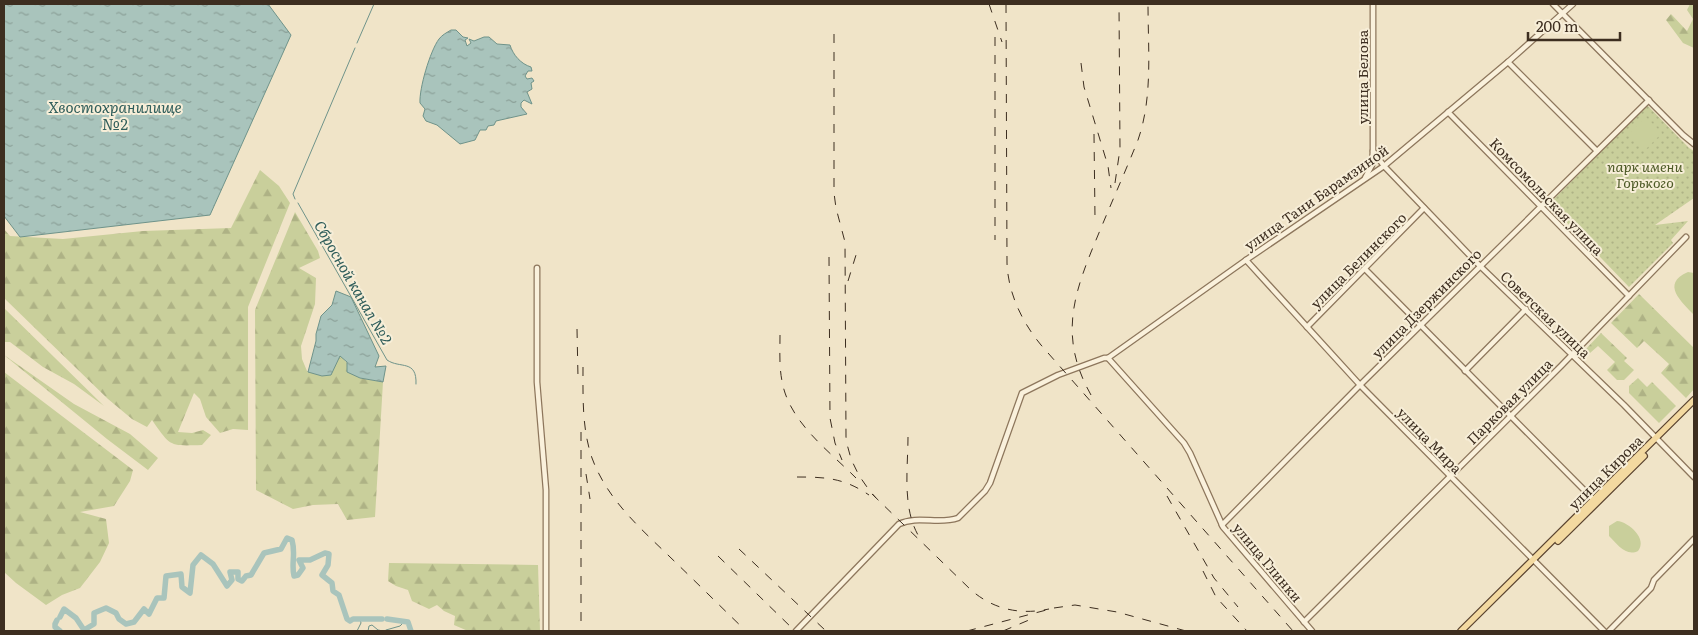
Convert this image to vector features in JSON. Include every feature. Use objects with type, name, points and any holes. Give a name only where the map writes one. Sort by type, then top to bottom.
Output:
[{"type":"main road","name":"улица Кирова","points":[[1533,560],[1539,558],[1584,516],[1694,400]]},
{"type":"main road","name":"улица Кирова","points":[[1461,631],[1694,404]]},
{"type":"street","name":"улица Белова","points":[[1364,180],[1372,165],[1373,151],[1373,4]]},
{"type":"street","points":[[1553,4],[1694,144]]},
{"type":"street","name":"улица Тани Барамзиной","points":[[796,631],[899,524],[912,521],[953,520],[958,518],[986,491],[1022,393],[1058,375],[1108,358],[1246,260],[1384,166],[1508,62],[1573,4]]},
{"type":"street","points":[[1508,62],[1597,151]]},
{"type":"street","name":"улица Дзержинского","points":[[1222,525],[1360,385],[1649,100]]},
{"type":"street","name":"Комсомольская улица","points":[[1448,112],[1630,296]]},
{"type":"street","points":[[1373,151],[1384,166]]},
{"type":"street","name":"Советская улица","points":[[1384,166],[1480,266],[1526,309],[1694,477]]},
{"type":"street","name":"улица Белинского","points":[[1307,327],[1424,208]]},
{"type":"street","name":"Парковая улица","points":[[1304,622],[1572,355],[1686,238]]},
{"type":"street","name":"улица Мира","points":[[1246,260],[1360,385],[1604,631]]},
{"type":"street","points":[[537,268],[537,382],[546,490],[546,631]]},
{"type":"street","points":[[1365,269],[1594,500]]},
{"type":"street","points":[[1465,371],[1526,309]]},
{"type":"street","name":"улица Глинки","points":[[1108,358],[1184,443],[1190,452],[1222,525],[1312,631]]},
{"type":"street","points":[[1609,631],[1650,588],[1654,580],[1694,539]]},
{"type":"green space","points":[[1690,4],[1694,4],[1694,48],[1683,43],[1666,20],[1671,14],[1687,31],[1693,19],[1687,10]]},
{"type":"green space","name":"парк имени Горького","points":[[1647,105],[1694,151],[1694,198],[1655,225],[1688,221],[1671,240],[1673,243],[1629,287],[1549,204]]},
{"type":"green space","points":[[1646,117],[1662,133],[1644,151],[1628,135]]},
{"type":"green space","points":[[260,170],[279,186],[290,203],[248,307],[248,430],[233,429],[220,433],[206,417],[200,399],[194,393],[178,432],[192,433],[203,430],[211,435],[202,445],[177,445],[167,440],[152,420],[147,427],[132,419],[108,399],[4,298],[4,229],[10,236],[63,239],[143,231],[231,228]]},
{"type":"green space","points":[[295,212],[318,251],[320,258],[299,268],[316,278],[315,304],[301,346],[302,359],[307,371],[322,376],[340,355],[360,378],[383,382],[375,517],[347,520],[338,504],[313,505],[293,509],[256,490],[255,310]]},
{"type":"green space","points":[[1688,272],[1694,273],[1694,315],[1679,299],[1674,287],[1675,282]]},
{"type":"green space","points":[[1639,294],[1694,348],[1694,389],[1686,398],[1661,373],[1669,364],[1644,341],[1637,348],[1611,323]]},
{"type":"green space","points":[[4,308],[104,406],[74,384],[43,367],[10,342],[4,342]]},
{"type":"green space","points":[[1601,333],[1627,358],[1624,361],[1634,370],[1624,380],[1617,380],[1607,370],[1615,362],[1598,346],[1590,353],[1586,349]]},
{"type":"green space","points":[[4,355],[74,404],[130,434],[158,458],[148,470]]},
{"type":"green space","points":[[4,372],[133,470],[130,481],[114,506],[80,512],[106,519],[109,543],[100,562],[80,588],[62,595],[46,605],[4,572]]},
{"type":"green space","points":[[1638,378],[1647,387],[1652,382],[1676,406],[1659,423],[1629,393],[1629,386]]},
{"type":"green space","points":[[1617,521],[1627,524],[1639,536],[1641,541],[1638,551],[1626,551],[1609,536],[1609,526]]},
{"type":"green space","points":[[389,563],[538,565],[540,631],[468,631],[454,625],[455,616],[437,605],[429,609],[412,601],[408,590],[388,581]]},
{"type":"water","name":"Хвостохранилище №2","points":[[4,4],[268,4],[291,35],[210,215],[20,237],[4,216]]},
{"type":"water","points":[[451,30],[456,30],[463,37],[468,38],[465,40],[467,46],[471,43],[469,39],[474,41],[484,37],[489,37],[497,44],[510,45],[518,59],[531,67],[532,71],[528,71],[525,76],[527,79],[532,78],[534,81],[531,83],[532,89],[527,92],[532,104],[524,100],[521,103],[521,107],[527,114],[496,121],[494,125],[488,126],[486,130],[480,130],[475,140],[460,144],[437,125],[426,121],[423,116],[425,109],[420,103],[423,80],[432,52],[440,38]]},
{"type":"water","points":[[336,291],[351,297],[379,356],[375,367],[386,366],[383,382],[360,378],[347,372],[347,362],[340,356],[331,375],[322,376],[308,372],[321,316],[332,305]]},
{"type":"waterway","name":"Сбросной канал №2","points":[[357,43],[374,4]]},
{"type":"waterway","name":"Сбросной канал №2","points":[[295,199],[293,194],[355,48]]},
{"type":"waterway","name":"Сбросной канал №2","points":[[298,203],[387,360],[411,368],[416,376],[416,384]]},
{"type":"waterway","points":[[60,617],[64,609],[76,618],[84,630],[94,624],[94,613],[106,608],[116,613],[119,619],[126,624],[134,622],[144,609],[149,614],[157,598],[164,598],[166,576],[181,574],[182,587],[190,593],[193,565],[201,555],[213,564],[227,586],[232,580],[230,572],[238,572],[238,579],[242,581],[246,576],[251,575],[264,553],[281,549],[287,538],[292,540],[293,545],[294,576],[298,575],[303,568],[299,560],[310,560],[325,553],[329,554],[328,565],[322,575],[332,583],[333,591],[339,595],[347,619],[350,621],[353,619],[382,619]]},
{"type":"waterway","points":[[357,631],[361,623],[360,619]]},
{"type":"waterway","points":[[387,619],[408,622],[411,631]]},
{"type":"waterway","points":[[57,620],[55,627],[60,631]]},
{"type":"waterway","points":[[386,630],[400,626],[404,622]]},
{"type":"waterway","points":[[368,631],[369,626],[372,625],[378,630],[383,631]]},
{"type":"railway","points":[[989,4],[1002,42]]},
{"type":"railway","points":[[1006,4],[1007,263],[1010,285],[1017,307],[1041,345],[1293,631]]},
{"type":"railway","points":[[1115,183],[1120,149],[1119,4]]},
{"type":"railway","points":[[1091,395],[1080,372],[1074,351],[1072,331],[1074,311],[1084,271],[1143,124],[1149,73],[1148,4]]},
{"type":"railway","points":[[834,34],[834,193],[845,242],[846,437],[847,446],[856,470],[876,498]]},
{"type":"railway","points":[[995,37],[995,240]]},
{"type":"railway","points":[[1081,63],[1084,87],[1108,166],[1111,188]]},
{"type":"railway","points":[[1094,134],[1095,218]]},
{"type":"railway","points":[[848,281],[856,255]]},
{"type":"railway","points":[[829,257],[830,418],[835,443],[842,460]]},
{"type":"railway","points":[[577,329],[578,377]]},
{"type":"railway","points":[[780,335],[782,381],[786,396],[793,410],[822,446],[856,478]]},
{"type":"railway","points":[[583,367],[586,436],[592,458],[606,487],[635,523],[746,631]]},
{"type":"railway","points":[[581,432],[581,631]]},
{"type":"railway","points":[[908,437],[908,499],[913,524],[918,535]]},
{"type":"railway","points":[[586,474],[590,499]]},
{"type":"railway","points":[[797,477],[817,477],[843,482],[869,495]]},
{"type":"railway","points":[[872,494],[980,597],[998,606],[1018,611],[1049,609]]},
{"type":"railway","points":[[1167,496],[1214,578],[1238,607]]},
{"type":"railway","points":[[739,549],[826,631]]},
{"type":"railway","points":[[718,556],[795,631]]},
{"type":"railway","points":[[1203,571],[1216,597],[1247,631]]},
{"type":"railway","points":[[967,631],[1054,608],[1075,605],[1117,612],[1186,631]]},
{"type":"railway","points":[[1003,631],[1029,620]]}]
